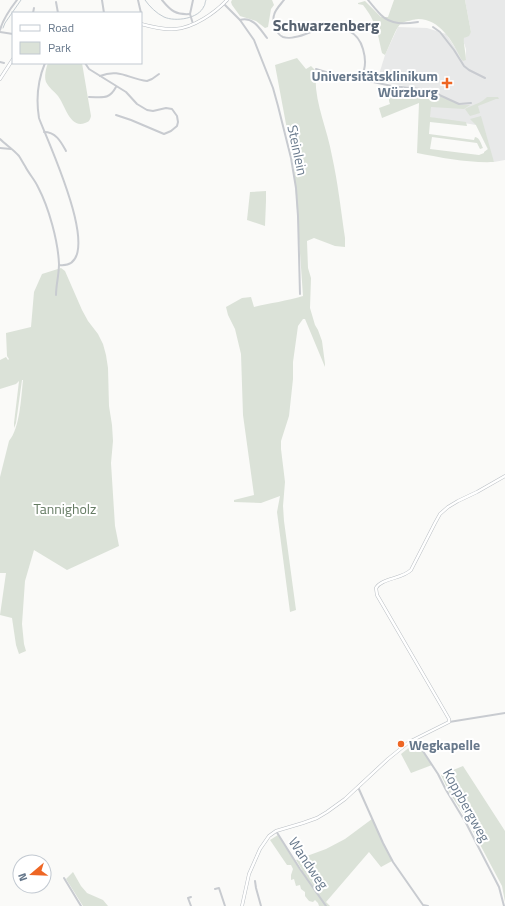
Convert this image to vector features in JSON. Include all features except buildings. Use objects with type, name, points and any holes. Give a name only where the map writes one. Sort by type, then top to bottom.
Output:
[{"type":"street","points":[[12,34],[0,31],[8,13],[17,0]]},
{"type":"street","points":[[102,0],[104,12]]},
{"type":"street","points":[[138,0],[141,12]]},
{"type":"street","points":[[162,0],[176,13],[181,15],[190,15]]},
{"type":"street","points":[[193,0],[190,15],[193,24]]},
{"type":"street","points":[[142,24],[154,27],[179,29],[193,24],[210,15],[227,0]]},
{"type":"street","points":[[284,0],[273,16],[274,25],[278,33],[283,37],[294,37],[326,27],[336,27],[354,33],[362,45],[365,60],[364,72],[361,79]]},
{"type":"street","points":[[368,0],[377,12],[385,19],[406,24],[418,22]]},
{"type":"street","points":[[56,2],[58,12]]},
{"type":"street","name":"Steinlein","points":[[224,4],[240,20],[256,43],[274,88],[294,175],[297,202],[300,294]]},
{"type":"street","points":[[33,12],[34,8]]},
{"type":"street","name":"Steinlein","points":[[240,20],[244,18],[252,21],[267,38]]},
{"type":"street","points":[[433,27],[438,30],[454,50],[464,66],[485,78]]},
{"type":"street","points":[[0,79],[12,61]]},
{"type":"street","points":[[0,62],[4,64]]},
{"type":"street","points":[[45,64],[40,78],[37,108],[38,118],[67,188],[75,218],[78,245],[76,255],[72,262],[62,266],[59,265]]},
{"type":"street","points":[[86,64],[89,69],[126,92],[137,104],[147,110],[153,111],[166,108],[172,109],[177,116],[178,122],[177,126],[171,132],[164,134],[116,115]]},
{"type":"street","points":[[316,69],[326,72],[332,76],[361,79],[425,91],[459,104],[471,103]]},
{"type":"street","points":[[100,76],[116,73],[147,81],[159,74]]},
{"type":"street","points":[[89,97],[109,96],[116,87]]},
{"type":"street","points":[[44,132],[51,133],[56,136],[66,151]]},
{"type":"street","points":[[0,139],[21,158],[34,180],[50,218],[59,265],[56,295]]},
{"type":"street","points":[[0,148],[12,150]]},
{"type":"street","points":[[449,722],[449,719],[377,595],[376,588],[380,584],[406,574],[411,570],[440,514],[448,507],[505,476]]},
{"type":"street","points":[[242,906],[249,874],[266,839],[269,836],[276,831],[303,824],[334,808],[401,748],[415,739],[449,722],[505,713]]},
{"type":"street","name":"Koppbergweg","points":[[415,739],[438,774],[466,823],[499,888],[504,906]]},
{"type":"street","points":[[358,786],[393,862],[423,906],[428,906]]},
{"type":"street","name":"Wandweg","points":[[276,831],[326,906]]},
{"type":"street","points":[[64,878],[81,906]]},
{"type":"street","points":[[255,881],[261,906]]},
{"type":"street","points":[[215,888],[219,888],[225,906]]},
{"type":"street","points":[[191,897],[188,898],[191,906]]},
{"type":"shaded area","name":"Universitätsklinikum Würzburg","points":[[465,0],[505,0],[505,160],[494,162],[476,125],[428,117],[426,90],[377,81],[385,55],[398,27],[427,28],[446,34],[461,59],[466,60],[466,49],[463,40],[471,32]]},
{"type":"green space","points":[[232,0],[272,0],[274,5],[271,9],[268,27],[265,28],[256,21],[240,16],[232,5]]},
{"type":"green space","points":[[394,0],[465,0],[471,32],[469,36],[464,38],[466,60],[463,61],[461,59],[450,39],[439,27],[426,20],[418,19],[401,24],[395,33],[385,55],[382,53],[374,22],[363,5],[358,3],[365,1],[381,17],[388,17]]},
{"type":"green space","points":[[297,58],[306,69],[311,66],[316,71],[318,103],[330,145],[338,187],[345,247],[335,246],[314,238],[307,241],[308,268],[311,278],[310,308],[322,341],[325,367],[305,319],[303,319],[298,326],[293,362],[293,379],[289,416],[281,441],[285,482],[283,506],[284,521],[296,610],[290,612],[277,512],[280,496],[261,503],[234,502],[234,500],[254,495],[243,415],[241,354],[235,329],[226,307],[242,298],[251,297],[254,307],[303,296],[294,167],[275,65]]},
{"type":"green space","points":[[48,64],[82,64],[91,116],[90,120],[80,124],[75,123],[68,115],[61,100],[47,84],[45,80]]},
{"type":"green space","points":[[392,88],[419,90],[460,105],[470,105],[464,109],[431,107],[430,117],[466,122],[467,126],[430,122],[429,134],[474,140],[475,137],[479,140],[483,148],[480,149],[477,143],[432,137],[430,149],[479,155],[484,153],[488,149],[476,125],[470,119],[481,116],[494,162],[465,161],[417,153],[419,103],[382,118],[379,108],[390,104],[389,97]]},
{"type":"green space","points":[[487,97],[498,97],[499,99],[478,106],[480,113],[470,116],[465,109]]},
{"type":"green space","points":[[266,191],[265,226],[247,220],[250,192]]},
{"type":"green space","name":"Tannigholz","points":[[61,268],[65,271],[88,321],[98,334],[106,355],[113,441],[111,463],[115,526],[119,546],[67,570],[34,550],[25,581],[22,624],[26,651],[19,654],[16,645],[12,618],[0,615],[6,573],[0,573],[0,477],[9,441],[16,429],[18,421],[23,380],[14,428],[19,381],[16,384],[0,389],[0,360],[6,357],[8,360],[9,359],[7,356],[6,333],[31,327],[34,292],[42,274]]},
{"type":"green space","points":[[416,742],[432,765],[411,773],[401,754]]},
{"type":"green space","points":[[463,766],[505,831],[505,902],[502,886],[466,818],[449,792],[441,775]]},
{"type":"green space","points":[[372,819],[392,861],[381,867],[369,852],[326,902],[330,906],[319,906],[315,900],[313,902],[309,901],[300,885],[296,886],[294,879],[291,880],[293,869],[291,865],[287,865],[270,840],[278,835],[300,870],[302,870],[296,860],[326,849],[345,839]]},
{"type":"green space","points":[[73,872],[87,893],[103,900],[108,906],[83,906],[66,879]]},
{"type":"waterway","points":[[13,12],[21,0]]},
{"type":"waterway","points":[[145,0],[158,14],[174,19],[192,17],[201,10],[206,0]]},
{"type":"waterway","points":[[3,28],[12,13]]},
{"type":"place","name":"Universitätsklinikum Würzburg","points":[[447,83]]},
{"type":"place","name":"Wegkapelle","points":[[401,744]]},
{"type":"district","name":"Schwarzenberg","points":[[326,25]]}]
